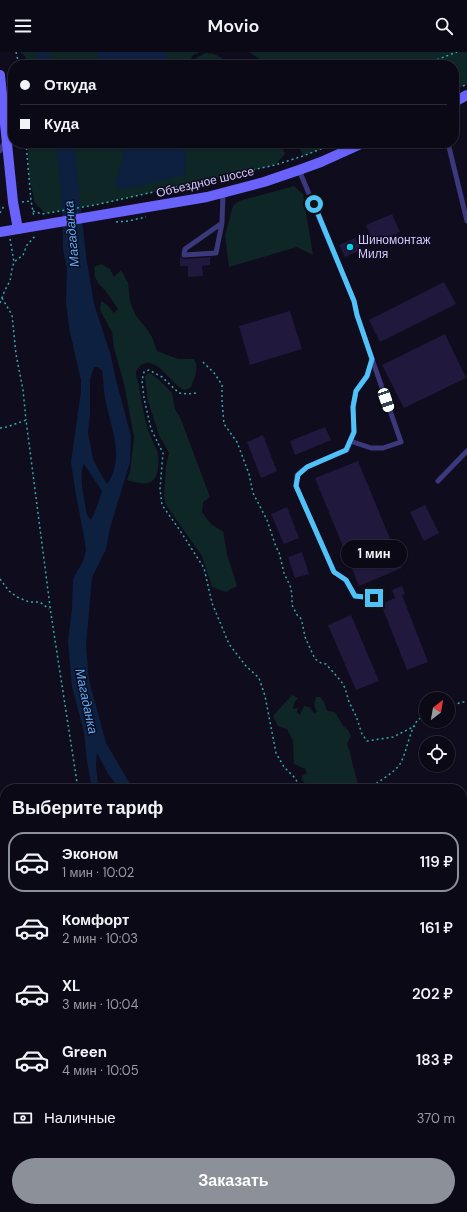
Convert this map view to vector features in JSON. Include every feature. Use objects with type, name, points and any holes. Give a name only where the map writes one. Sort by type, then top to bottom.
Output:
[{"type":"street","points":[[0,75],[13,202],[18,229]]},
{"type":"street","name":"Объездное шоссе","points":[[0,232],[223,193],[300,170],[352,148]]},
{"type":"lane","points":[[0,151],[6,139]]},
{"type":"lane","points":[[449,148],[467,221]]},
{"type":"lane","points":[[300,170],[354,301],[357,315],[401,442],[383,448],[371,448],[350,441]]},
{"type":"lane","points":[[222,223],[185,249],[184,255],[216,253],[222,223],[223,193]]},
{"type":"lane","points":[[372,359],[367,376],[356,391],[353,407],[354,432],[346,450],[307,467],[298,475],[296,486],[334,572],[346,580],[355,596],[374,598]]},
{"type":"lane","points":[[438,481],[467,451]]},
{"type":"path","points":[[435,60],[457,52]]},
{"type":"path","points":[[26,148],[33,211],[42,214],[95,205],[275,165],[323,148]]},
{"type":"path","points":[[14,262],[23,255],[27,245],[36,234]]},
{"type":"path","points":[[0,303],[10,280],[14,262],[10,239]]},
{"type":"path","points":[[2,298],[12,315],[16,354],[23,390],[50,609],[77,784]]},
{"type":"path","points":[[203,362],[216,374],[222,385],[224,424],[237,442],[241,451],[249,474],[253,493],[265,515],[273,541],[279,552],[284,573],[290,585],[292,605],[297,615],[300,617],[303,632],[315,659],[326,664],[338,676],[345,688],[362,734],[367,741],[393,737],[415,726]]},
{"type":"path","points":[[196,393],[179,394],[162,377],[149,370],[144,372],[142,380],[144,398],[151,429],[163,453],[160,489],[162,505],[204,568],[212,603],[229,644],[246,666],[259,678],[265,696],[276,753],[284,767],[299,784]]},
{"type":"path","points":[[0,428],[26,420]]},
{"type":"path","points":[[0,579],[9,591],[17,597],[29,602],[40,602],[50,609]]},
{"type":"path","points":[[455,704],[467,701]]},
{"type":"path","points":[[375,784],[400,765],[410,735],[419,720]]},
{"type":"green space","points":[[20,52],[200,52],[193,55],[190,60],[26,60],[25,56]]},
{"type":"green space","points":[[249,52],[467,52],[467,84],[459,88],[459,60],[261,60]]},
{"type":"green space","points":[[206,53],[213,54],[223,60],[195,60]]},
{"type":"green space","points":[[28,148],[283,148],[285,154],[275,165],[95,205],[45,213],[35,203],[29,177]]},
{"type":"green space","points":[[299,148],[323,148],[303,156]]},
{"type":"green space","points":[[294,186],[303,194],[313,255],[297,247],[229,267],[225,235],[233,206],[239,201]]},
{"type":"green space","points":[[101,264],[110,269],[114,277],[121,270],[128,283],[130,302],[136,316],[152,337],[157,351],[178,359],[194,359],[196,362],[196,373],[191,387],[185,390],[176,384],[159,367],[149,363],[141,365],[136,373],[148,430],[158,453],[158,469],[156,475],[151,482],[147,483],[137,483],[127,480],[130,472],[134,437],[124,384],[114,348],[112,332],[100,310],[101,301],[114,313],[118,309],[95,277],[94,267]]},
{"type":"green space","points":[[150,373],[172,393],[175,409],[180,417],[210,497],[203,502],[202,512],[216,528],[223,531],[227,554],[237,586],[226,592],[212,587],[202,556],[166,505],[164,496],[166,466],[169,453],[159,435],[148,401],[145,376]]},
{"type":"green space","points":[[292,695],[298,698],[294,703],[293,709],[298,708],[297,712],[300,715],[304,706],[309,707],[314,713],[317,712],[314,705],[316,697],[320,697],[324,702],[327,711],[335,712],[351,736],[347,744],[359,784],[305,784],[302,776],[307,773],[305,769],[294,764],[293,741],[287,729],[278,726],[273,716]]},
{"type":"water","points":[[37,52],[49,52],[50,60],[38,60]]},
{"type":"water","points":[[98,52],[166,52],[167,60],[99,60]]},
{"type":"water","name":"Магаданка","points":[[56,148],[75,148],[86,256],[94,304],[111,356],[131,436],[130,462],[110,528],[106,549],[92,578],[86,645],[89,680],[106,743],[130,784],[115,784],[97,753],[96,764],[98,784],[91,784],[84,732],[72,687],[68,641],[72,609],[73,579],[83,561],[86,550],[71,462],[81,391],[81,380],[69,328],[66,302],[67,268],[63,249],[62,201]],"holes":[[[94,367],[98,367],[102,370],[105,398],[113,430],[116,452],[113,474],[107,484],[93,459],[88,433],[90,414],[90,379]],[[84,464],[102,491],[91,520],[87,515],[82,489],[82,469]]]},
{"type":"water","points":[[123,148],[180,148],[186,153],[185,175],[119,190],[115,183],[122,162]]},
{"type":"building","points":[[392,214],[400,232],[373,243],[366,225]]},
{"type":"building","name":"Шиномонтаж Миля","points":[[355,238],[361,250],[345,257],[339,245]]},
{"type":"building","points":[[180,257],[184,259],[210,257],[210,265],[202,266],[203,276],[188,277],[188,266],[180,266]]},
{"type":"building","points":[[444,282],[456,304],[380,342],[369,320]]},
{"type":"building","points":[[290,311],[302,349],[250,365],[239,326]]},
{"type":"building","points":[[445,334],[466,378],[404,408],[382,365]]},
{"type":"building","points":[[325,427],[331,440],[295,455],[290,441]]},
{"type":"building","points":[[263,435],[277,471],[261,478],[247,442]]},
{"type":"building","points":[[358,461],[402,568],[359,586],[315,478]]},
{"type":"building","points":[[425,505],[439,533],[424,541],[410,512]]},
{"type":"building","points":[[287,507],[299,538],[284,544],[271,514]]},
{"type":"building","points":[[302,552],[309,574],[295,578],[288,557]]},
{"type":"building","points":[[402,586],[405,594],[402,595],[428,662],[407,670],[381,604],[395,598],[392,590]]},
{"type":"building","points":[[351,615],[379,681],[356,690],[328,625]]},
{"type":"place","name":"Шиномонтаж Миля","points":[[350,247]]},
{"type":"route","points":[[314,204],[354,301],[357,315],[372,359],[367,376],[356,391],[353,407],[354,432],[346,450],[307,467],[298,475],[296,486],[334,572],[346,580],[355,596],[374,598]]}]
